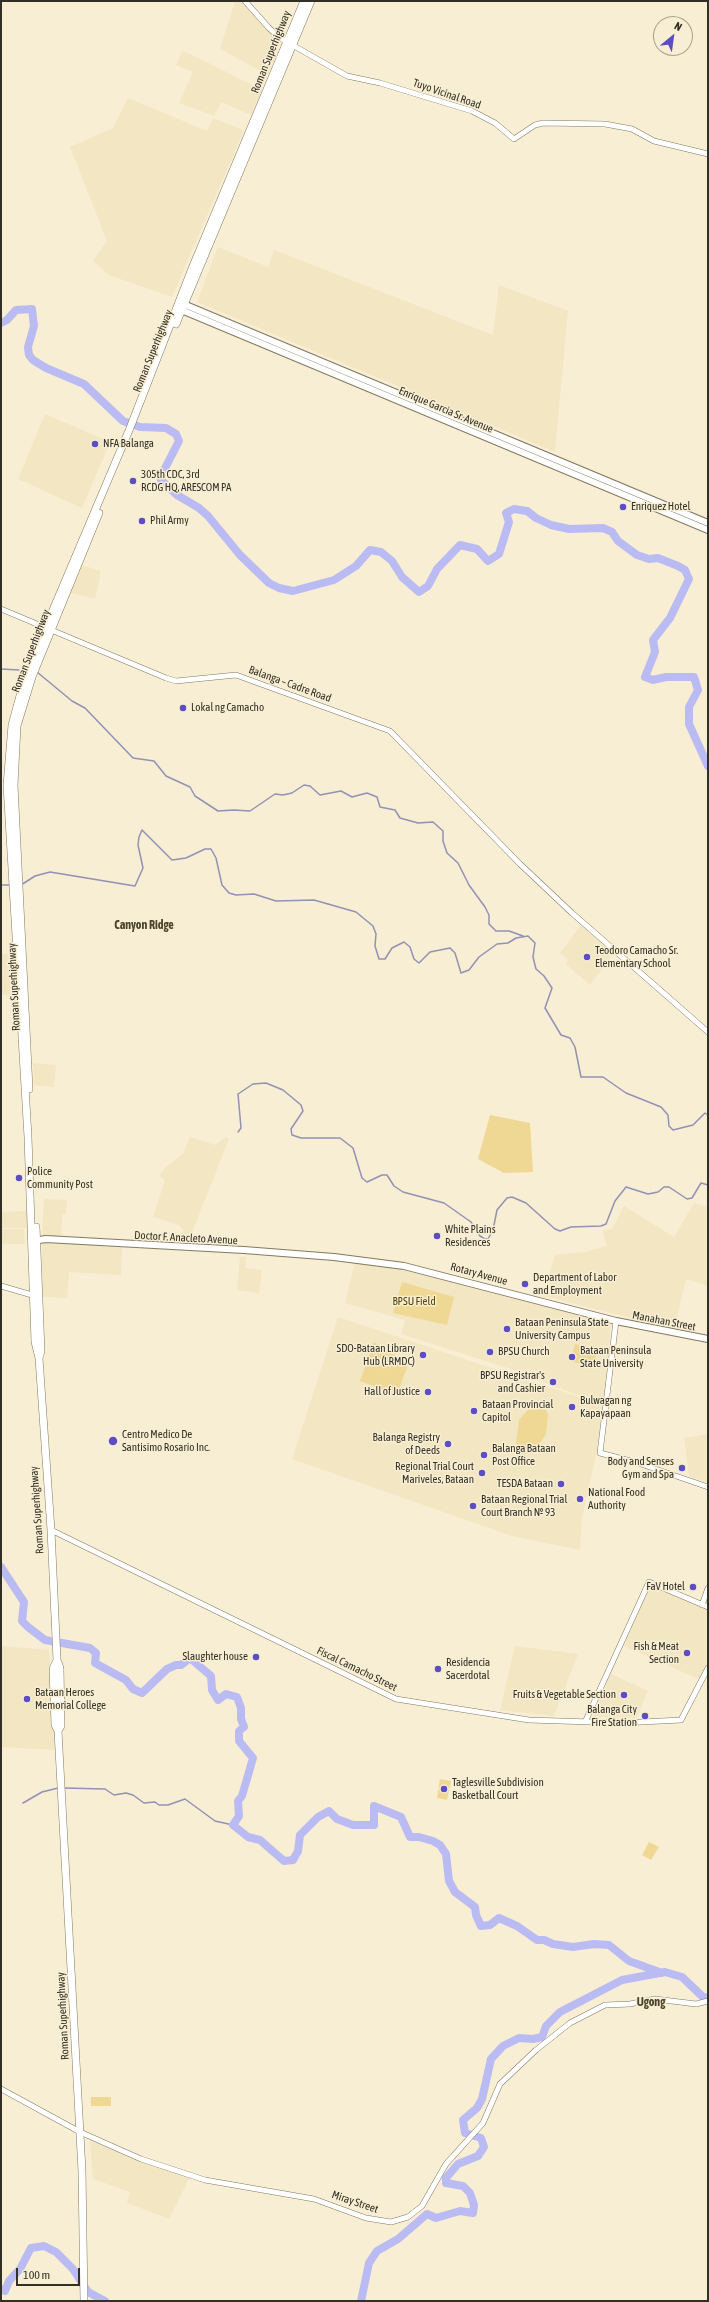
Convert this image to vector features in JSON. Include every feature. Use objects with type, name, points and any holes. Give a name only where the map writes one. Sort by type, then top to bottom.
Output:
[{"type":"main road","name":"Roman Superhighway","points":[[290,44],[304,1]]},
{"type":"main road","name":"Roman Superhighway","points":[[84,2301],[84,2223],[80,2132],[58,1731],[55,1725],[53,1669],[57,1660],[51,1532],[39,1358],[41,1351],[28,1137],[15,875],[7,785],[12,725],[26,676],[49,629],[290,44],[311,1]]},
{"type":"main road","name":"Enrique Garcia Sr. Avenue","points":[[181,306],[708,523]]},
{"type":"main road","name":"Enrique Garcia Sr. Avenue","points":[[181,306],[708,530]]},
{"type":"main road","name":"Doctor F. Anacleto Avenue","points":[[34,1241],[46,1239],[334,1257]]},
{"type":"main road","name":"Roman Superhighway","points":[[34,1241],[32,1295],[35,1351],[39,1358]]},
{"type":"main road","name":"Rotary Avenue","points":[[334,1257],[404,1266],[437,1273],[616,1322]]},
{"type":"main road","name":"Manahan Street","points":[[616,1322],[708,1339]]},
{"type":"street","points":[[245,1],[268,28],[290,44]]},
{"type":"street","name":"Tuyo Vicinal Road","points":[[290,44],[347,76],[380,83],[472,111],[495,123],[514,139],[536,125],[543,123],[605,124],[632,129],[654,141],[708,154]]},
{"type":"street","name":"Balanga – Cadre Road","points":[[1,609],[173,680],[236,675],[390,731],[520,864],[572,913],[708,1032]]},
{"type":"street","points":[[1,1286],[32,1295]]},
{"type":"street","points":[[616,1322],[600,1453],[638,1463],[708,1487]]},
{"type":"street","name":"Fiscal Camacho Street","points":[[51,1532],[64,1536],[396,1699],[509,1719],[586,1720],[622,1723],[681,1720],[696,1695],[708,1668]]},
{"type":"street","points":[[586,1720],[649,1582],[708,1607]]},
{"type":"street","points":[[702,1605],[708,1588]]},
{"type":"street","name":"Miray Street","points":[[1,2089],[80,2132],[142,2159],[205,2180],[314,2199],[366,2218],[391,2222],[408,2217],[422,2206],[446,2164],[485,2119],[500,2084],[536,2050],[570,2023],[596,2008],[655,1999],[696,2004],[708,2001]]},
{"type":"shaded area","points":[[235,1],[245,1],[281,41],[268,75],[220,49]]},
{"type":"shaded area","points":[[182,51],[262,90],[251,115],[221,102],[214,116],[179,103],[193,72],[176,65]]},
{"type":"shaded area","points":[[128,98],[207,131],[213,118],[244,130],[172,297],[109,275],[93,261],[107,241],[70,147],[113,128]]},
{"type":"shaded area","points":[[218,247],[268,267],[274,250],[493,335],[499,285],[568,311],[555,452],[197,302]]},
{"type":"shaded area","points":[[45,414],[110,442],[82,508],[18,479]]},
{"type":"shaded area","points":[[78,564],[101,571],[95,599],[67,592]]},
{"type":"shaded area","name":"Teodoro Camacho Sr. Elementary School","points":[[581,925],[613,954],[590,985],[566,964],[568,960],[560,953]]},
{"type":"shaded area","points":[[1,954],[8,954],[11,996],[1,994]]},
{"type":"shaded area","points":[[33,1063],[56,1065],[54,1087],[34,1085]]},
{"type":"shaded area","points":[[190,1137],[215,1145],[226,1137],[229,1139],[187,1245],[178,1243],[183,1230],[179,1225],[153,1217],[165,1180],[159,1176],[166,1167],[183,1154]]},
{"type":"shaded area","points":[[44,1199],[67,1200],[66,1214],[62,1214],[61,1238],[42,1236]]},
{"type":"shaded area","points":[[694,1203],[708,1207],[708,1286],[686,1279],[674,1329],[548,1297],[542,1297],[555,1255],[585,1252],[607,1246],[602,1230],[612,1229],[624,1206],[674,1237]]},
{"type":"shaded area","points":[[27,1211],[27,1228],[1,1228],[1,1212]]},
{"type":"shaded area","points":[[1,1229],[24,1229],[25,1244],[1,1244]]},
{"type":"shaded area","points":[[42,1243],[68,1243],[122,1248],[121,1275],[69,1272],[67,1298],[42,1297]]},
{"type":"shaded area","points":[[240,1257],[246,1257],[245,1268],[262,1270],[259,1293],[237,1290]]},
{"type":"shaded area","name":"Bataan Peninsula State University Campus","points":[[355,1262],[405,1270],[524,1299],[611,1323],[604,1399],[598,1402],[534,1379],[517,1371],[401,1334],[405,1320],[345,1303]]},
{"type":"shaded area","points":[[338,1317],[600,1404],[603,1411],[600,1437],[582,1518],[580,1550],[512,1536],[292,1459]]},
{"type":"shaded area","points":[[708,1434],[708,1483],[689,1476],[684,1438]]},
{"type":"shaded area","points":[[649,1585],[708,1610],[708,1663],[701,1680],[624,1646]]},
{"type":"shaded area","name":"Bataan Heroes Memorial College","points":[[1,1646],[49,1650],[55,1750],[1,1747]]},
{"type":"shaded area","points":[[515,1646],[578,1654],[554,1716],[500,1710]]},
{"type":"shaded area","name":"Fruits & Vegetable Section","points":[[611,1674],[648,1691],[636,1718],[592,1717]]},
{"type":"shaded area","points":[[90,2140],[190,2177],[169,2219],[127,2203],[130,2192],[93,2179]]},
{"type":"green space","points":[[490,1115],[530,1123],[533,1172],[504,1173],[478,1159]]},
{"type":"green space","name":"BPSU Field","points":[[402,1282],[454,1297],[447,1325],[393,1313]]},
{"type":"green space","points":[[374,1342],[408,1364],[397,1395],[360,1381]]},
{"type":"green space","points":[[575,1344],[597,1350],[593,1367],[570,1361]]},
{"type":"green space","points":[[540,1405],[544,1407],[548,1414],[546,1434],[536,1449],[526,1454],[522,1454],[518,1451],[516,1443],[519,1420],[528,1410]]},
{"type":"green space","name":"Taglesville Subdivision Basketball Court","points":[[440,1779],[451,1781],[447,1800],[437,1798]]},
{"type":"green space","points":[[649,1842],[659,1847],[651,1860],[642,1855]]},
{"type":"green space","points":[[91,2097],[111,2097],[111,2106],[91,2106]]},
{"type":"waterway","points":[[1,323],[7,320],[16,310],[32,309],[34,326],[28,347],[29,355],[33,360],[46,368],[84,384],[123,421],[140,427],[166,428],[176,434],[179,441],[162,474],[161,480],[177,495],[199,508],[208,516],[240,555],[269,583],[279,588],[293,591],[334,580],[356,566],[370,550],[381,552],[392,561],[402,577],[419,592],[428,586],[437,569],[460,545],[477,549],[488,561],[499,554],[509,522],[506,513],[514,509],[527,511],[536,518],[551,525],[569,529],[603,528],[612,532],[618,541],[637,555],[649,559],[658,558],[685,570],[689,579],[670,618],[653,640],[655,652],[645,677],[653,680],[666,677],[694,677],[698,690],[689,707],[689,724],[708,766]]},
{"type":"waterway","points":[[1,669],[19,670]]},
{"type":"waterway","points":[[37,672],[72,701],[85,708],[133,758],[154,761],[166,776],[190,787],[195,796],[218,811],[250,811],[275,794],[283,795],[292,793],[304,785],[310,786],[320,795],[341,791],[352,797],[367,793],[377,797],[380,807],[395,810],[400,818],[418,823],[433,822],[443,831],[443,841],[447,853],[458,863],[469,885],[485,907],[489,915],[489,924],[496,931],[509,931],[523,936]]},
{"type":"waterway","points":[[21,885],[35,876],[50,872],[135,886],[143,868],[138,845],[142,830],[172,860],[186,858],[205,849],[211,849],[216,858],[222,885],[229,893],[236,895],[254,894],[276,901],[314,900],[356,912],[373,926],[376,934],[375,946],[379,959],[385,959],[392,948],[404,942],[410,947],[414,959],[419,963],[430,952],[450,948],[455,953],[461,973],[469,970],[479,957],[497,944],[508,943],[516,938],[528,936],[535,943],[533,957],[536,969],[544,976],[552,988],[545,1008],[561,1035],[570,1038],[575,1047],[581,1077],[603,1077],[626,1093],[661,1107],[668,1115],[669,1126],[673,1130],[693,1125],[705,1113],[708,1115]]},
{"type":"waterway","points":[[1,885],[11,885]]},
{"type":"waterway","points":[[238,1132],[241,1128],[238,1094],[253,1084],[266,1083],[283,1090],[301,1105],[303,1111],[291,1129],[292,1135],[301,1138],[340,1138],[353,1148],[362,1178],[367,1182],[382,1175],[387,1175],[394,1186],[403,1192],[444,1203],[471,1222],[480,1236],[485,1239],[488,1239],[493,1230],[497,1210],[507,1198],[512,1197],[526,1203],[555,1229],[560,1231],[571,1227],[601,1226],[606,1224],[615,1201],[626,1187],[648,1194],[658,1192],[664,1187],[669,1187],[687,1199],[692,1198],[701,1183],[708,1185]]},
{"type":"waterway","points":[[1,1567],[24,1602],[22,1621],[28,1627],[45,1640],[90,1648],[96,1653],[95,1663],[126,1680],[133,1689],[142,1693],[167,1669],[176,1665],[181,1665],[190,1658],[211,1676],[212,1690],[218,1700],[226,1694],[237,1697],[241,1708],[241,1719],[244,1727],[239,1731],[239,1741],[253,1758],[242,1796],[238,1801],[239,1816],[233,1825],[248,1837],[260,1840],[284,1861],[293,1860],[298,1851],[300,1835],[318,1817],[329,1811],[337,1819],[353,1825],[374,1825],[374,1806],[401,1817],[410,1837],[419,1837],[433,1841],[440,1845],[446,1854],[449,1881],[455,1892],[475,1907],[476,1915],[481,1926],[490,1925],[499,1918],[517,1926],[537,1940],[544,1940],[553,1944],[573,1947],[594,1944],[609,1945],[629,1961],[662,1973]]},
{"type":"waterway","points":[[23,1803],[42,1792],[58,1788]]},
{"type":"waterway","points":[[64,1788],[105,1789],[114,1795],[126,1793],[133,1795],[144,1803],[155,1802],[159,1805],[168,1805],[185,1799],[215,1821],[233,1825]]},
{"type":"waterway","points":[[361,2301],[369,2263],[377,2251],[398,2239],[427,2214],[436,2218],[460,2211],[473,2213],[474,2205],[470,2193],[463,2186],[446,2183],[446,2178],[458,2164],[478,2156],[484,2147],[481,2138],[465,2133],[463,2120],[477,2108],[482,2099],[491,2059],[503,2046],[519,2038],[533,2039],[542,2037],[546,2026],[560,2012],[622,1980],[665,1972],[682,1977],[704,1998],[708,1997]]},
{"type":"waterway","points":[[1,2289],[5,2291],[9,2281],[20,2269],[31,2248],[44,2246],[56,2252],[73,2269],[88,2292],[105,2301]]},
{"type":"place","name":"NFA Balanga","points":[[95,444]]},
{"type":"place","name":"305th CDC, 3rd RCDG HQ, ARESCOM PA","points":[[133,481]]},
{"type":"place","name":"Enriquez Hotel","points":[[623,507]]},
{"type":"place","name":"Phil Army","points":[[142,521]]},
{"type":"place","name":"Lokal ng Camacho","points":[[183,708]]},
{"type":"place","name":"Teodoro Camacho Sr. Elementary School","points":[[587,957]]},
{"type":"place","name":"Police Community Post","points":[[19,1178]]},
{"type":"place","name":"White Plains Residences","points":[[437,1236]]},
{"type":"place","name":"Department of Labor and Employment","points":[[525,1284]]},
{"type":"place","name":"Bataan Peninsula State University Campus","points":[[507,1329]]},
{"type":"place","name":"BPSU Church","points":[[490,1352]]},
{"type":"place","name":"SDO-Bataan Library Hub (LRMDC)","points":[[423,1355]]},
{"type":"place","name":"Bataan Peninsula State University","points":[[572,1357]]},
{"type":"place","name":"BPSU Registrar's and Cashier","points":[[553,1382]]},
{"type":"place","name":"Hall of Justice","points":[[428,1392]]},
{"type":"place","name":"Bulwagan ng Kapayapaan","points":[[572,1407]]},
{"type":"place","name":"Bataan Provincial Capitol","points":[[474,1411]]},
{"type":"place","name":"Centro Medico De Santisimo Rosario Inc.","points":[[113,1441]]},
{"type":"place","name":"Balanga Registry of Deeds","points":[[448,1444]]},
{"type":"place","name":"Balanga Bataan Post Office","points":[[484,1455]]},
{"type":"place","name":"Body and Senses Gym and Spa","points":[[682,1468]]},
{"type":"place","name":"Regional Trial Court Mariveles, Bataan","points":[[482,1473]]},
{"type":"place","name":"TESDA Bataan","points":[[561,1484]]},
{"type":"place","name":"National Food Authority","points":[[580,1499]]},
{"type":"place","name":"Bataan Regional Trial Court Branch № 93","points":[[473,1506]]},
{"type":"place","name":"FaV Hotel","points":[[693,1587]]},
{"type":"place","name":"Fish & Meat Section","points":[[687,1653]]},
{"type":"place","name":"Slaughter house","points":[[256,1657]]},
{"type":"place","name":"Residencia Sacerdotal","points":[[438,1669]]},
{"type":"place","name":"Fruits & Vegetable Section","points":[[624,1695]]},
{"type":"place","name":"Bataan Heroes Memorial College","points":[[27,1699]]},
{"type":"place","name":"Balanga City Fire Station","points":[[645,1716]]},
{"type":"place","name":"Taglesville Subdivision Basketball Court","points":[[444,1789]]},
{"type":"district","name":"Canyon Ridge","points":[[144,925]]},
{"type":"district","name":"Ugong","points":[[651,2002]]}]
